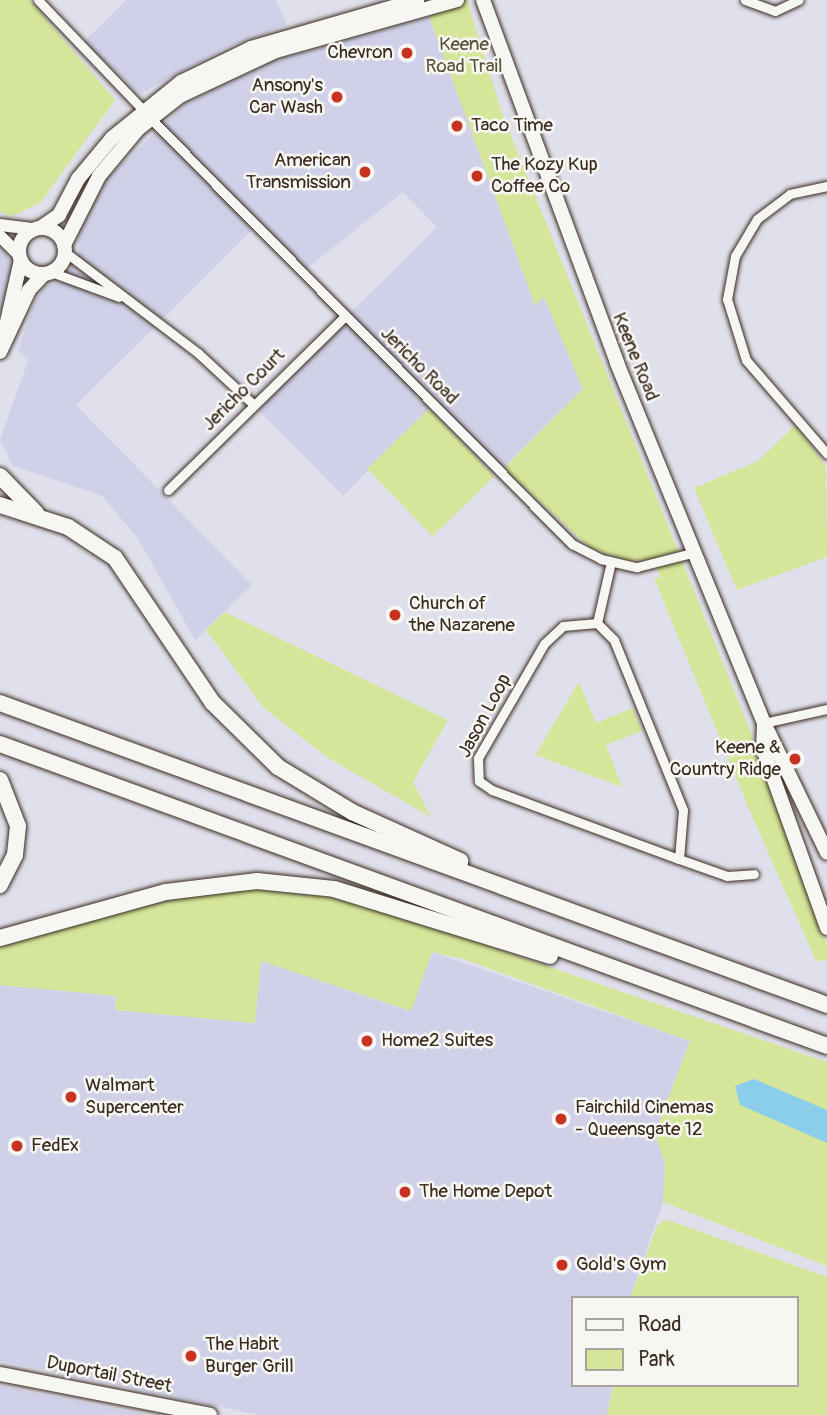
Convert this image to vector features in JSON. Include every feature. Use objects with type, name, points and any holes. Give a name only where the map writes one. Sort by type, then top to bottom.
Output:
[{"type":"highway","points":[[0,476],[44,518]]},
{"type":"highway","points":[[0,505],[44,518],[89,538],[128,572],[212,702],[278,767],[352,812],[547,903]]},
{"type":"highway","points":[[0,703],[827,1005]]},
{"type":"highway","points":[[0,744],[827,1046]]},
{"type":"highway","points":[[0,780],[18,826],[15,855],[0,885]]},
{"type":"highway","points":[[0,938],[184,888],[278,882],[334,889],[600,973],[642,978]]},
{"type":"main road","points":[[1,351],[20,257],[20,242],[59,215],[82,173],[146,113],[234,55],[417,0]]},
{"type":"main road","points":[[1,351],[18,326],[28,292],[48,273],[65,248],[85,195],[146,113],[242,64],[457,0]]},
{"type":"main road","name":"Keene Road","points":[[483,0],[580,273],[764,723],[827,853]]},
{"type":"main road","points":[[0,225],[53,230],[65,248]]},
{"type":"main road","points":[[0,236],[20,257],[48,273]]},
{"type":"main road","name":"Keene Road","points":[[764,723],[764,749],[827,928]]},
{"type":"main road","name":"Duportail Street","points":[[0,1374],[210,1415]]},
{"type":"street","name":"Jericho Road","points":[[38,0],[562,535],[611,562],[652,567],[696,552]]},
{"type":"street","points":[[745,0],[775,11],[799,0]]},
{"type":"street","points":[[826,451],[746,360],[727,299],[734,256],[757,219],[790,194],[827,186]]},
{"type":"street","points":[[65,248],[254,405]]},
{"type":"street","points":[[48,273],[131,302]]},
{"type":"street","name":"Jericho Court","points":[[168,490],[345,316]]},
{"type":"street","points":[[611,562],[597,624],[614,640],[680,799],[686,832],[679,859]]},
{"type":"street","name":"Jason Loop","points":[[597,624],[579,620],[550,636],[478,758],[476,776],[492,790],[727,876],[754,874]]},
{"type":"street","points":[[764,723],[827,709]]},
{"type":"shaded area","points":[[126,0],[276,0],[287,25],[225,48],[140,94],[84,42]]},
{"type":"shaded area","points":[[452,11],[591,381],[498,473],[432,406],[343,496],[255,407],[437,227],[403,192],[301,273],[255,227],[76,405],[252,585],[195,640],[137,537],[102,496],[13,466],[0,440],[28,360],[18,351],[34,302],[47,285],[63,282],[79,255],[79,228],[104,181],[186,103],[276,60]]},
{"type":"shaded area","points":[[0,243],[13,266],[0,326]]},
{"type":"shaded area","points":[[432,952],[690,1041],[655,1133],[665,1164],[663,1202],[631,1296],[572,1296],[572,1387],[613,1387],[607,1415],[259,1415],[0,1361],[0,985],[116,996],[115,1010],[255,1023],[261,961],[410,1011]]},
{"type":"shaded area","points":[[0,1386],[24,1391],[147,1415],[0,1415]]},
{"type":"green space","points":[[0,0],[30,0],[115,100],[40,203],[12,216],[0,212]]},
{"type":"green space","name":"Keene Road Trail","points":[[423,0],[467,0],[502,113],[748,725],[827,944],[827,960],[816,961],[749,809],[654,578],[661,577],[653,560],[625,561],[589,547],[504,468],[583,389],[544,297],[535,305]]},
{"type":"green space","points":[[429,409],[494,477],[432,536],[367,469]]},
{"type":"green space","points":[[796,424],[826,467],[827,557],[737,590],[694,488],[758,461]]},
{"type":"green space","points":[[225,612],[448,720],[413,782],[431,817],[328,758],[263,707],[206,630]]},
{"type":"green space","points":[[579,682],[596,723],[633,708],[642,731],[606,745],[622,787],[535,755]]},
{"type":"green space","points":[[236,888],[327,897],[386,911],[827,1062],[827,1266],[663,1202],[665,1164],[655,1133],[690,1041],[463,959],[432,952],[411,1011],[261,961],[255,1023],[115,1010],[116,996],[0,985],[0,945],[151,904]]},
{"type":"green space","points":[[668,1220],[827,1277],[827,1415],[607,1415],[613,1387],[799,1387],[799,1296],[631,1296],[658,1224]]},
{"type":"water","points":[[754,1079],[827,1110],[827,1143],[740,1105],[735,1086]]},
{"type":"place","name":"Chevron","points":[[407,53]]},
{"type":"place","name":"Ansony's Car Wash","points":[[337,97]]},
{"type":"place","name":"Taco Time","points":[[457,126]]},
{"type":"place","name":"American Transmission","points":[[365,172]]},
{"type":"place","name":"The Kozy Kup Coffee Co","points":[[477,176]]},
{"type":"place","name":"Church of the Nazarene","points":[[395,615]]},
{"type":"place","name":"Keene & Country Ridge","points":[[795,759]]},
{"type":"place","name":"Home2 Suites","points":[[367,1041]]},
{"type":"place","name":"Walmart Supercenter","points":[[71,1097]]},
{"type":"place","name":"Fairchild Cinemas - Queensgate 12","points":[[561,1119]]},
{"type":"place","name":"FedEx","points":[[17,1146]]},
{"type":"place","name":"The Home Depot","points":[[405,1192]]},
{"type":"place","name":"Gold's Gym","points":[[562,1265]]},
{"type":"place","name":"The Habit Burger Grill","points":[[191,1356]]}]
